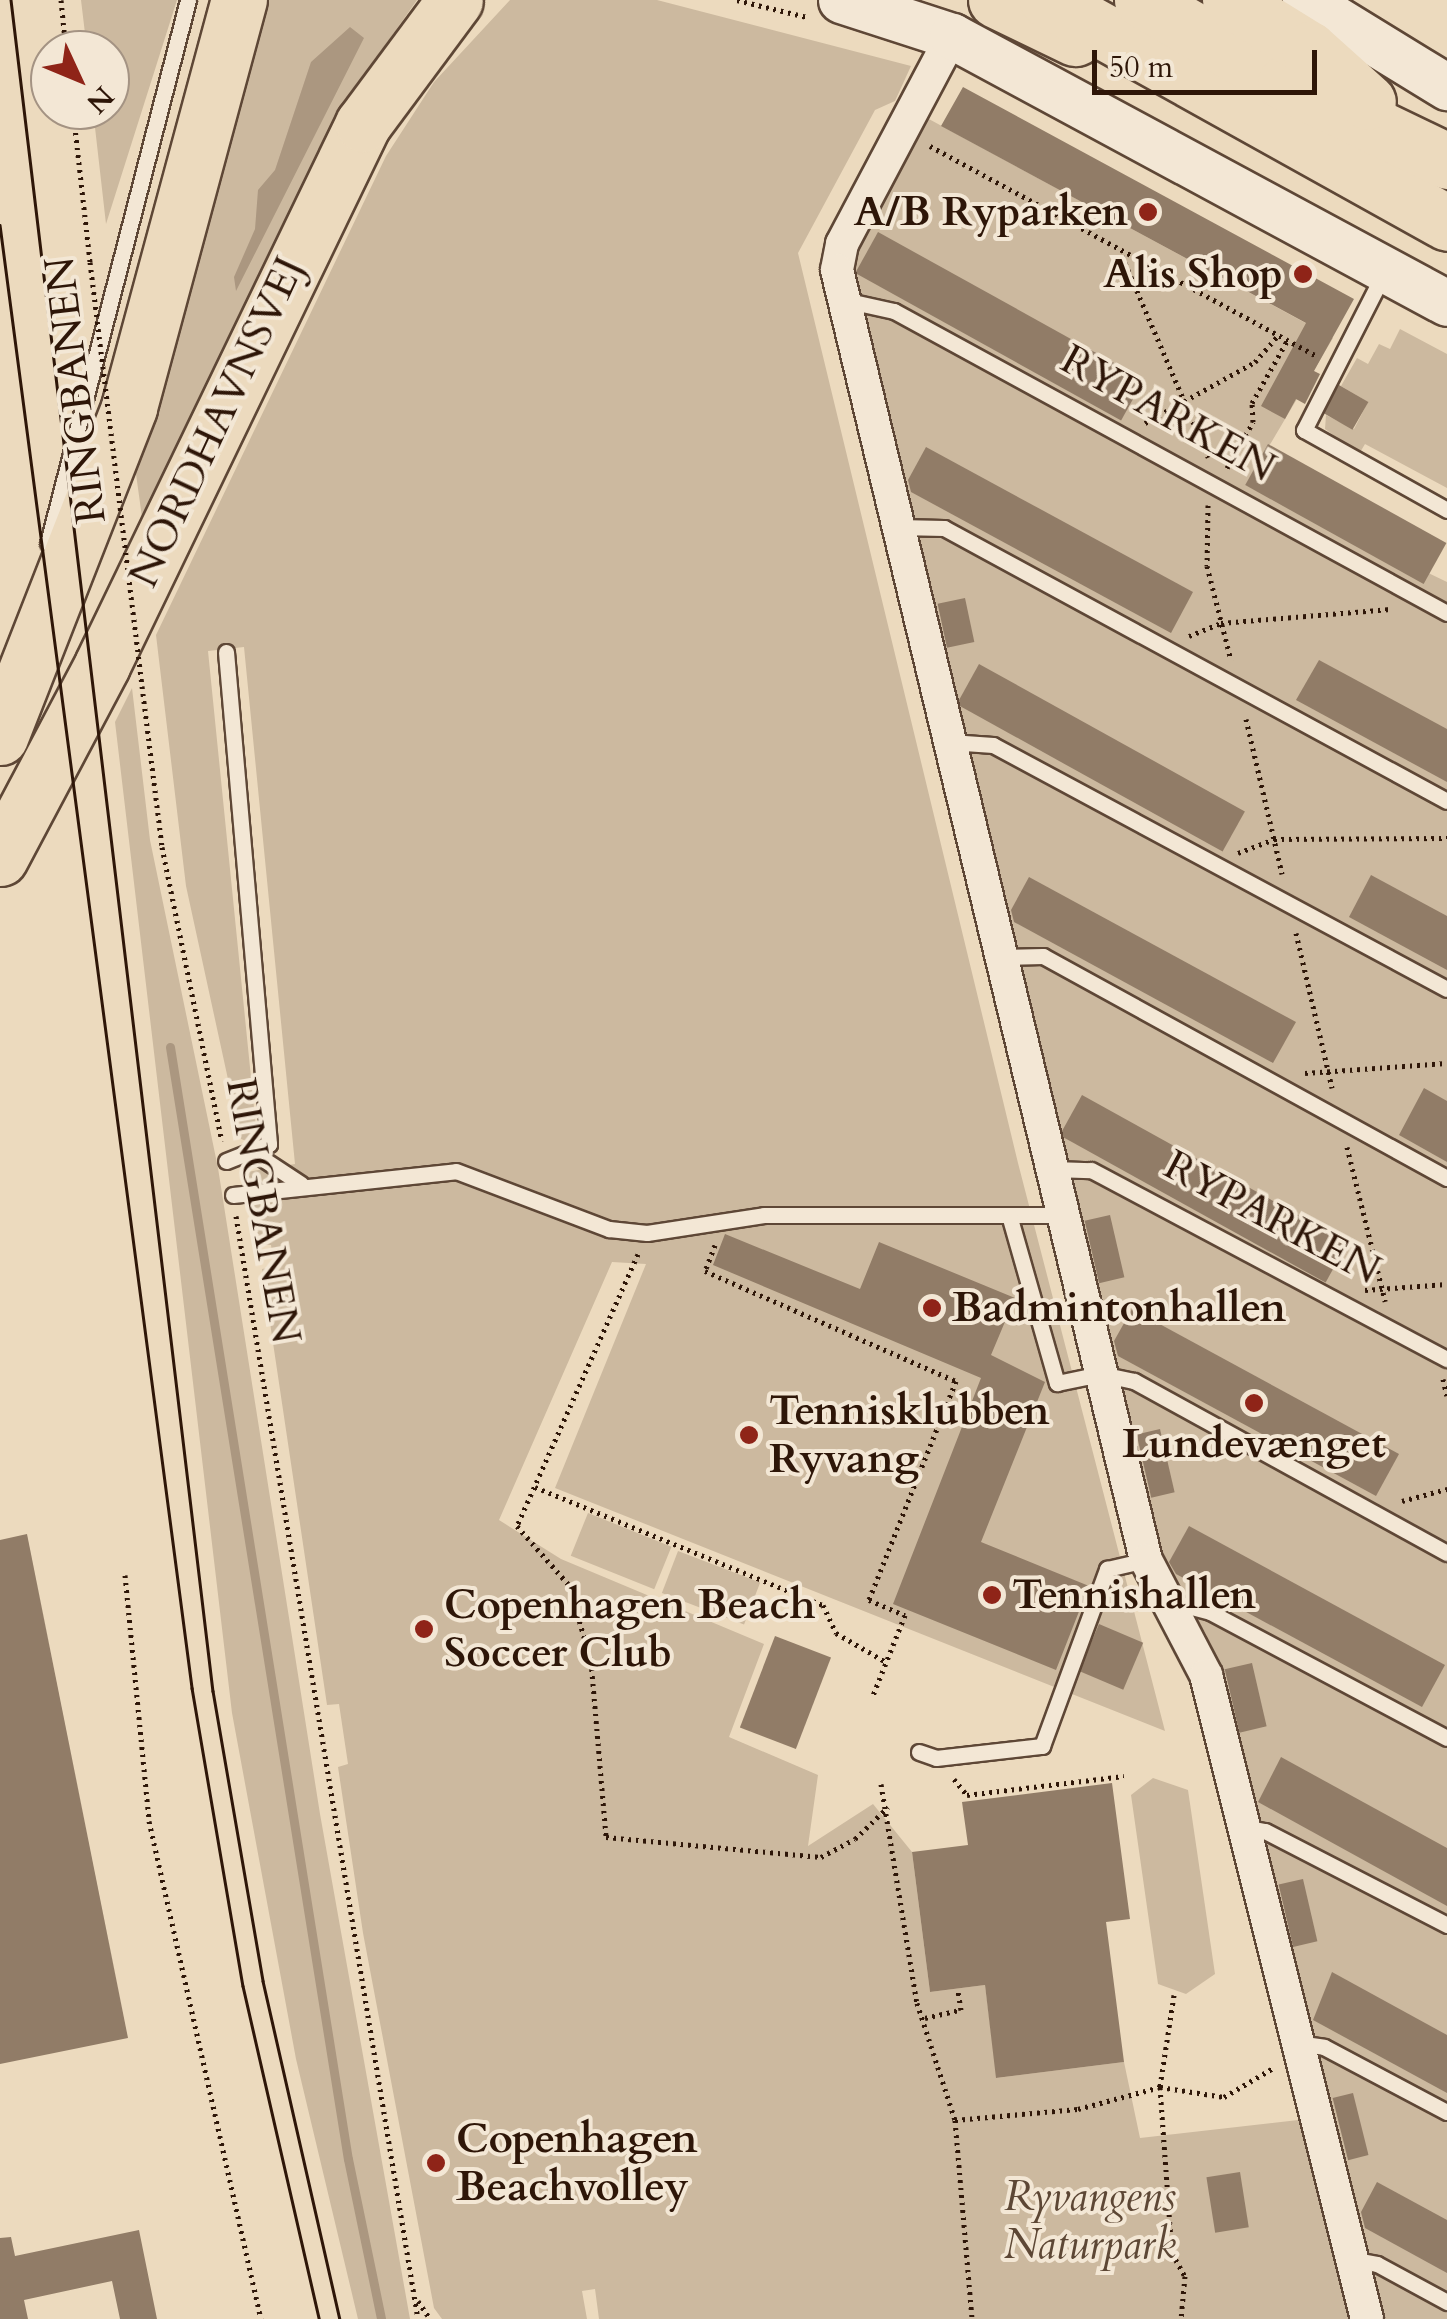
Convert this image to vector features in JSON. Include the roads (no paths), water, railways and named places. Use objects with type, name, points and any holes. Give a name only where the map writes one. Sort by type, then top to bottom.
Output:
[{"type":"highway","name":"NORDHAVNSVEJ","points":[[0,737],[129,407],[239,0]]},
{"type":"highway","name":"NORDHAVNSVEJ","points":[[0,858],[102,665],[363,124],[456,0]]},
{"type":"highway","points":[[996,0],[1358,175]]},
{"type":"highway","points":[[1047,0],[1447,223]]},
{"type":"highway","points":[[1142,0],[1285,83],[1433,154]]},
{"type":"highway","points":[[1230,0],[1309,50],[1433,154]]},
{"type":"street","points":[[842,0],[952,36],[1447,303]]},
{"type":"street","points":[[1305,0],[1447,87]]},
{"type":"street","points":[[952,36],[842,244],[837,270],[1146,1560],[1162,1600],[1206,1675],[1348,2258],[1367,2319]]},
{"type":"lane","points":[[41,570],[188,0]]},
{"type":"lane","points":[[1385,271],[1304,430],[1447,510]]},
{"type":"lane","name":"RYPARKEN","points":[[844,300],[894,312],[1440,609]]},
{"type":"lane","points":[[898,527],[944,528],[1447,801]]},
{"type":"lane","points":[[0,719],[30,607]]},
{"type":"lane","points":[[226,652],[268,1144],[226,1161]]},
{"type":"lane","points":[[950,742],[993,745],[1447,989]]},
{"type":"lane","points":[[1002,957],[1043,956],[1447,1178]]},
{"type":"lane","points":[[251,1152],[285,1180],[309,1187]]},
{"type":"lane","name":"RYPARKEN","points":[[1052,1169],[1091,1170],[1447,1359]]},
{"type":"lane","points":[[233,1195],[456,1171],[609,1229],[647,1232],[764,1215],[1064,1216]]},
{"type":"lane","points":[[1010,1214],[1057,1383],[1102,1374],[1134,1381],[1447,1553]]},
{"type":"lane","points":[[919,1752],[936,1758],[1042,1746],[1107,1569],[1146,1560]]},
{"type":"lane","points":[[1162,1600],[1210,1612],[1447,1738]]},
{"type":"lane","points":[[1243,1826],[1265,1831],[1447,1925]]},
{"type":"lane","points":[[1296,2046],[1324,2047],[1447,2112]]},
{"type":"lane","points":[[1348,2258],[1377,2264],[1447,2302]]},
{"type":"waterway","points":[[170,1047],[348,2159],[381,2319]]},
{"type":"tram line","points":[[11,0],[213,1691],[263,1981],[340,2319]]},
{"type":"tram line","points":[[0,225],[192,1688],[243,1986],[319,2319]]},
{"type":"place","name":"A/B Ryparken","points":[[1148,212]]},
{"type":"place","name":"Alis Shop","points":[[1303,274]]},
{"type":"place","name":"Badmintonhallen","points":[[932,1308]]},
{"type":"place","name":"Lundevænget","points":[[1254,1403]]},
{"type":"place","name":"Tennisklubben Ryvang","points":[[749,1435]]},
{"type":"place","name":"Tennishallen","points":[[992,1595]]},
{"type":"place","name":"Copenhagen Beach Soccer Club","points":[[424,1629]]},
{"type":"place","name":"Copenhagen Beachvolley","points":[[436,2163]]},
{"type":"park label","name":"Ryvangens Naturpark","points":[[1090,2221]]}]
